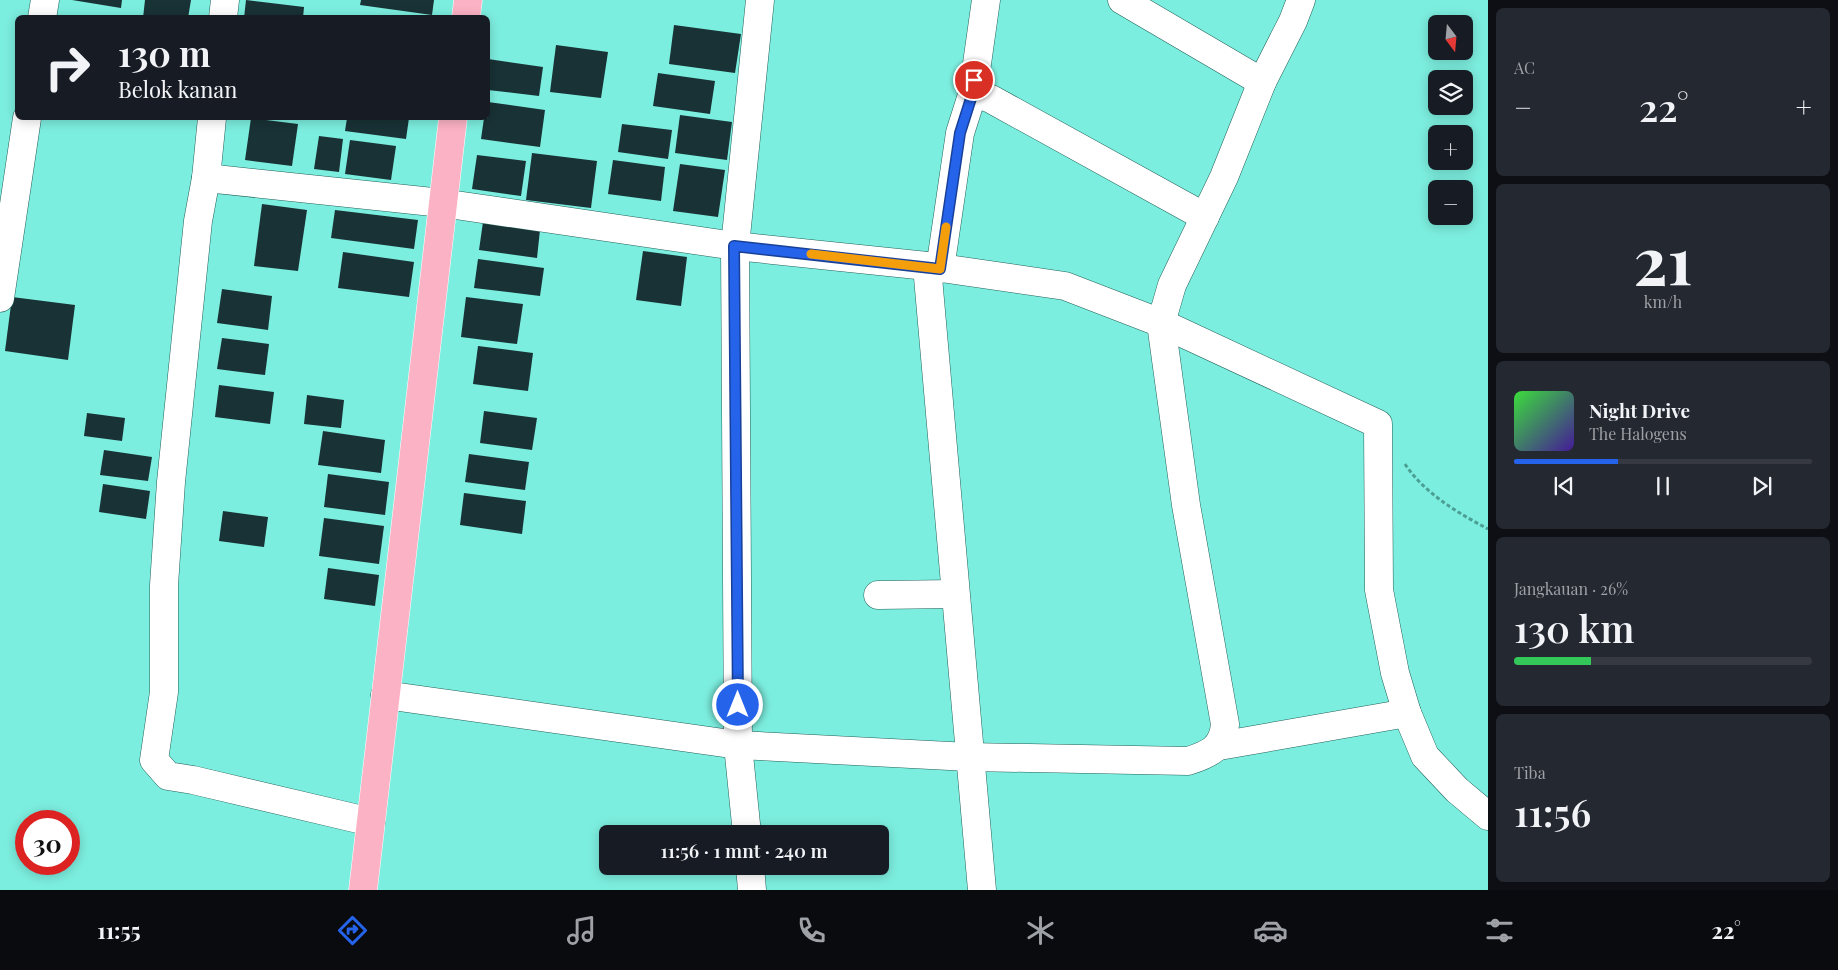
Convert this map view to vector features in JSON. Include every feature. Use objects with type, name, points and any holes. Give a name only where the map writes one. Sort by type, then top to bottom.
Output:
[{"type":"main road","points":[[466,15],[468,0]]},
{"type":"main road","points":[[363,890],[453,120]]},
{"type":"street","points":[[42,15],[45,0]]},
{"type":"street","points":[[223,15],[225,0]]},
{"type":"street","points":[[746,825],[738,745],[734,246],[760,0]]},
{"type":"street","points":[[982,890],[955,594],[933,268],[960,133],[973,92],[986,0]]},
{"type":"street","points":[[1122,0],[1262,82]]},
{"type":"street","points":[[1219,746],[1224,735],[1225,724],[1186,506],[1161,323],[1172,285],[1224,177],[1262,82],[1293,21],[1301,0]]},
{"type":"street","points":[[973,92],[991,99],[1205,217]]},
{"type":"street","points":[[0,298],[27,120]]},
{"type":"street","points":[[212,120],[206,178],[198,221],[171,482],[164,584],[164,692],[154,760],[168,776],[194,780],[371,822]]},
{"type":"street","points":[[206,178],[442,203],[734,246],[933,268],[1065,286],[1161,323],[1378,424],[1379,590],[1395,673],[1407,713],[1425,756],[1457,790],[1488,816]]},
{"type":"street","points":[[878,595],[955,594]]},
{"type":"street","points":[[385,695],[738,745],[969,757],[1188,761],[1206,755],[1219,746],[1407,713]]},
{"type":"street","points":[[751,875],[752,890]]},
{"type":"path","points":[[1400,457],[1411,474],[1454,510],[1488,529]]},
{"type":"building","points":[[72,0],[122,0],[121,8]]},
{"type":"building","points":[[145,0],[191,0],[188,15],[143,15]]},
{"type":"building","points":[[246,0],[304,7],[303,15],[244,15]]},
{"type":"building","points":[[361,0],[434,0],[432,15],[360,5]]},
{"type":"building","points":[[674,25],[741,34],[735,73],[669,64]]},
{"type":"building","points":[[556,45],[608,52],[601,98],[550,92]]},
{"type":"building","points":[[490,59],[543,67],[539,96],[490,90]]},
{"type":"building","points":[[658,73],[715,81],[710,114],[653,106]]},
{"type":"building","points":[[490,102],[545,110],[540,147],[481,139],[484,120],[490,120]]},
{"type":"building","points":[[680,115],[732,122],[727,160],[675,153]]},
{"type":"building","points":[[251,120],[298,124],[292,166],[245,160]]},
{"type":"building","points":[[347,120],[409,120],[406,139],[345,131]]},
{"type":"building","points":[[622,124],[672,130],[668,159],[618,152]]},
{"type":"building","points":[[319,136],[343,139],[339,172],[314,169]]},
{"type":"building","points":[[350,140],[396,146],[391,180],[345,174]]},
{"type":"building","points":[[532,153],[597,161],[591,208],[526,200]]},
{"type":"building","points":[[477,155],[526,161],[521,196],[472,189]]},
{"type":"building","points":[[613,160],[665,167],[661,201],[608,194]]},
{"type":"building","points":[[680,164],[725,170],[718,217],[673,211]]},
{"type":"building","points":[[262,204],[307,210],[298,271],[254,266]]},
{"type":"building","points":[[335,210],[418,220],[414,249],[331,238]]},
{"type":"building","points":[[483,222],[540,230],[537,258],[479,250]]},
{"type":"building","points":[[643,251],[687,257],[681,306],[636,300]]},
{"type":"building","points":[[343,252],[414,262],[409,297],[338,288]]},
{"type":"building","points":[[478,259],[544,268],[540,296],[474,288]]},
{"type":"building","points":[[222,289],[272,296],[268,330],[217,323]]},
{"type":"building","points":[[12,297],[75,305],[68,360],[5,351]]},
{"type":"building","points":[[466,297],[523,304],[517,344],[461,337]]},
{"type":"building","points":[[222,338],[269,344],[265,375],[217,369]]},
{"type":"building","points":[[478,346],[533,353],[528,391],[473,384]]},
{"type":"building","points":[[219,385],[274,392],[270,424],[215,417]]},
{"type":"building","points":[[307,395],[344,400],[341,428],[304,424]]},
{"type":"building","points":[[484,411],[537,418],[532,450],[480,443]]},
{"type":"building","points":[[87,413],[125,418],[122,441],[84,436]]},
{"type":"building","points":[[323,431],[385,440],[381,473],[318,465]]},
{"type":"building","points":[[104,450],[152,457],[148,481],[100,475]]},
{"type":"building","points":[[469,454],[529,462],[525,490],[465,482]]},
{"type":"building","points":[[328,474],[389,482],[385,515],[324,507]]},
{"type":"building","points":[[103,484],[150,491],[146,519],[99,512]]},
{"type":"building","points":[[464,493],[526,501],[522,534],[460,525]]},
{"type":"building","points":[[223,511],[268,517],[264,547],[219,541]]},
{"type":"building","points":[[324,518],[384,526],[379,564],[319,556]]},
{"type":"building","points":[[328,568],[379,575],[375,606],[324,599]]},
{"type":"slow traffic","points":[[811,254],[940,269],[946,227]]},
{"type":"route","points":[[738,705],[734,246],[927,266],[940,269],[960,133],[973,92],[974,80]]}]
